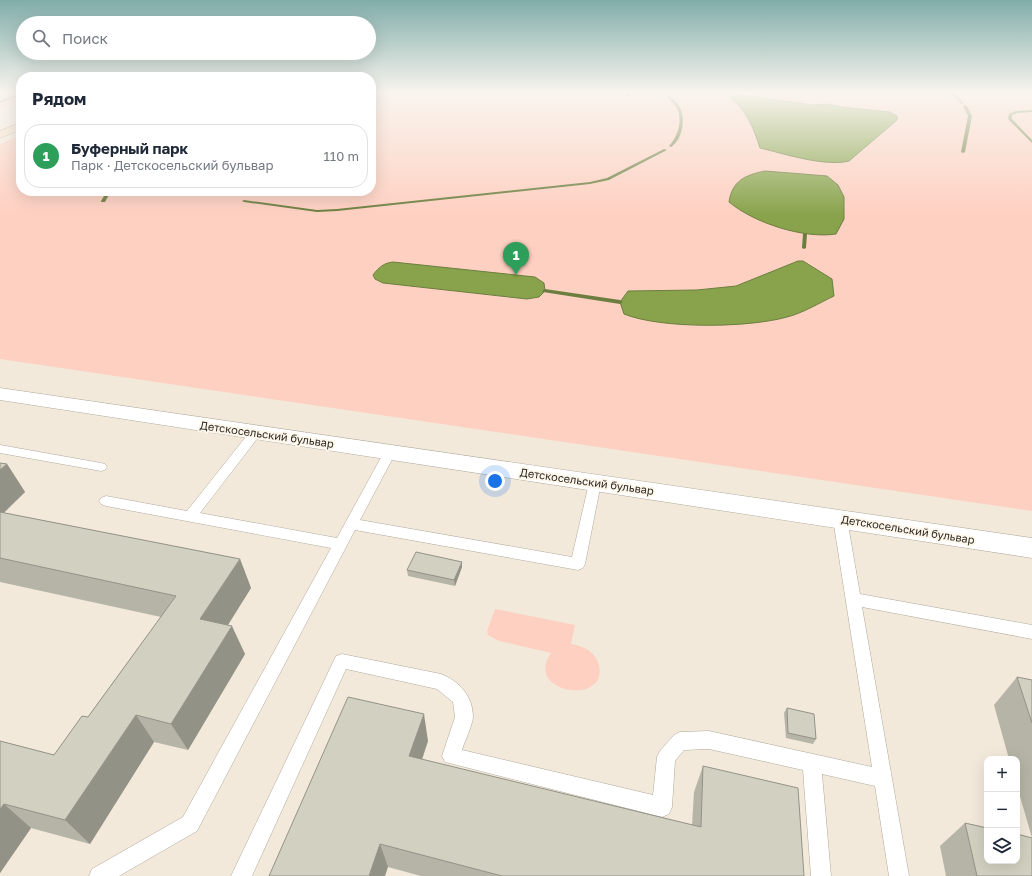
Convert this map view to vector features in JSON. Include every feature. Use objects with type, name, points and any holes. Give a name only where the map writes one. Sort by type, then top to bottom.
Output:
[{"type":"street","name":"Детскосельский бульвар","points":[[0,394],[1032,548]]},
{"type":"lane","points":[[190,517],[256,432]]},
{"type":"lane","points":[[0,449],[101,467]]},
{"type":"lane","points":[[99,876],[190,824],[390,452]]},
{"type":"lane","points":[[352,524],[578,564],[595,482]]},
{"type":"lane","points":[[106,501],[341,544]]},
{"type":"lane","points":[[840,519],[899,876]]},
{"type":"lane","points":[[853,599],[1032,632]]},
{"type":"lane","points":[[241,876],[342,661],[441,682],[461,698],[464,717],[451,756],[662,807],[666,757],[680,741],[709,740],[883,779]]},
{"type":"lane","points":[[812,763],[821,876]]},
{"type":"shaded area","points":[[376,134],[1032,134],[1032,511],[0,359],[0,144],[16,137],[16,196],[376,196]]},
{"type":"shaded area","points":[[755,134],[881,134],[849,161],[817,161],[760,148]]},
{"type":"shaded area","points":[[765,171],[827,176],[838,185],[844,197],[844,219],[836,234],[809,234],[780,228],[752,217],[739,210],[729,202],[736,184],[746,177]]},
{"type":"shaded area","points":[[798,261],[803,261],[832,279],[834,296],[793,315],[770,321],[728,325],[660,322],[640,319],[624,314],[620,302],[628,291],[697,290],[736,286]]},
{"type":"shaded area","points":[[393,262],[535,277],[544,283],[545,291],[539,297],[527,299],[383,283],[375,279],[373,275],[384,264]]},
{"type":"shaded area","points":[[495,609],[575,625],[571,644],[587,649],[593,654],[598,662],[599,676],[593,685],[582,690],[569,690],[557,686],[548,678],[545,667],[551,653],[499,641],[488,635],[487,631]]},
{"type":"building","points":[[0,463],[7,464],[0,470]]},
{"type":"building","points":[[0,512],[240,559],[200,619],[232,626],[171,724],[136,715],[65,820],[4,804],[0,809],[0,741],[54,755],[82,716],[88,717],[176,596],[0,558]]},
{"type":"building","points":[[416,552],[462,562],[454,580],[407,570]]},
{"type":"building","points":[[1017,677],[1032,680],[1032,723]]},
{"type":"building","points":[[348,697],[424,714],[409,756],[701,827],[703,766],[798,788],[804,876],[502,876],[380,844],[369,876],[269,876]]},
{"type":"building","points":[[787,708],[814,714],[816,739],[788,733]]},
{"type":"building","points":[[965,823],[984,827],[984,864],[1020,864],[1020,835],[1032,838],[1032,876],[977,876]]},
{"type":"waterway","points":[[671,146],[679,134]]},
{"type":"waterway","points":[[963,152],[967,134]]},
{"type":"waterway","points":[[1024,134],[1032,142]]},
{"type":"waterway","points":[[244,201],[317,211],[337,210],[590,183],[608,179],[665,150]]},
{"type":"waterway","points":[[103,201],[106,196]]},
{"type":"waterway","points":[[804,248],[805,234]]},
{"type":"waterway","points":[[545,291],[620,302]]},
{"type":"place","name":"Буферный парк","points":[[516,275]]}]
